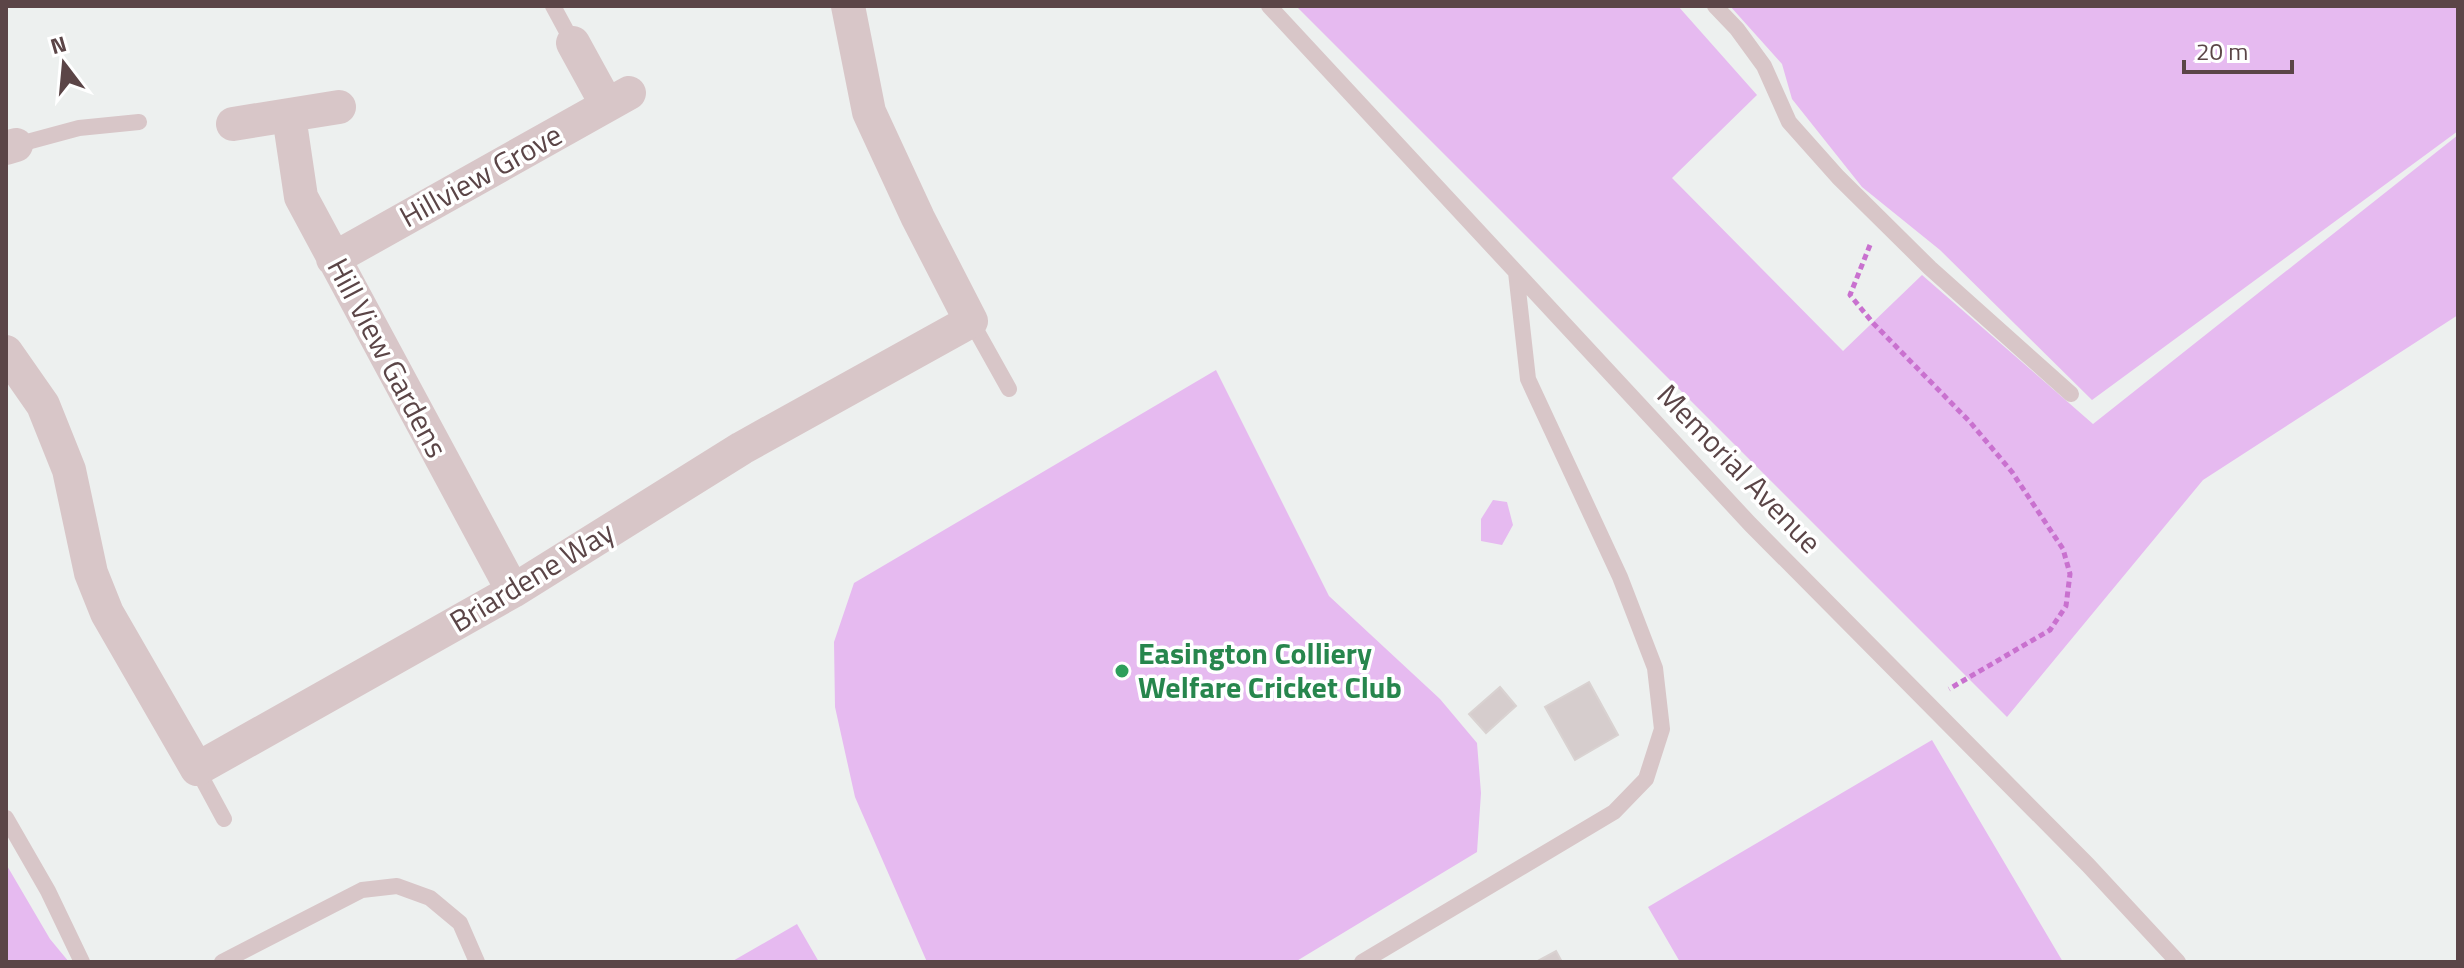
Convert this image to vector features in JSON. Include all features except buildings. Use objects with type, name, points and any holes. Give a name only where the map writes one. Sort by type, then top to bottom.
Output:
[{"type":"street","points":[[848,6],[869,112],[918,218],[971,321]]},
{"type":"street","name":"Hillview Grove","points":[[333,259],[618,99],[573,43]]},
{"type":"street","points":[[233,124],[339,107]]},
{"type":"street","name":"Hill View Gardens","points":[[289,116],[301,197],[513,591]]},
{"type":"street","name":"Briardene Way","points":[[197,769],[513,591],[742,448],[971,321]]},
{"type":"street","points":[[6,352],[43,405],[69,470],[91,573],[107,613],[197,769]]},
{"type":"lane","points":[[553,6],[573,43]]},
{"type":"lane","name":"Memorial Avenue","points":[[1269,6],[1750,524],[2078,854],[2178,962]]},
{"type":"lane","points":[[1715,6],[1737,29],[1764,66],[1789,122],[1838,177],[1930,268],[2071,394]]},
{"type":"lane","points":[[11,147],[79,128],[139,122]]},
{"type":"lane","points":[[1362,962],[1614,812],[1646,779],[1662,729],[1655,668],[1625,590],[1528,379],[1516,272]]},
{"type":"lane","points":[[971,321],[1009,389]]},
{"type":"lane","points":[[197,769],[224,819]]},
{"type":"lane","points":[[6,818],[48,891],[82,962]]},
{"type":"lane","points":[[222,962],[362,890],[397,886],[430,898],[460,923],[477,962]]},
{"type":"path","points":[[1881,218],[1850,295],[1873,323],[1970,422],[2012,472],[2063,549],[2070,574],[2066,606],[2050,630],[1927,701]]},
{"type":"shaded area","points":[[1296,6],[1678,6],[1757,95],[1672,178],[1843,351],[1922,275],[2093,424],[2458,135],[2458,315],[2203,480],[2007,717]]},
{"type":"shaded area","points":[[1730,6],[2458,6],[2458,131],[2092,400],[1940,250],[1862,187],[1792,99],[1782,64]]},
{"type":"shaded area","name":"Easington Colliery Welfare Cricket Club","points":[[1216,370],[1329,596],[1440,699],[1477,743],[1481,793],[1477,852],[1295,962],[927,962],[855,797],[835,707],[834,642],[854,583]]},
{"type":"shaded area","points":[[1493,500],[1507,502],[1513,525],[1502,545],[1481,541],[1481,519]]},
{"type":"shaded area","points":[[1932,740],[2063,962],[1680,962],[1648,907]]},
{"type":"shaded area","points":[[6,864],[50,939],[69,962],[6,962]]},
{"type":"shaded area","points":[[797,924],[819,962],[731,962]]},
{"type":"place","name":"Easington Colliery Welfare Cricket Club","points":[[1122,671]]}]
